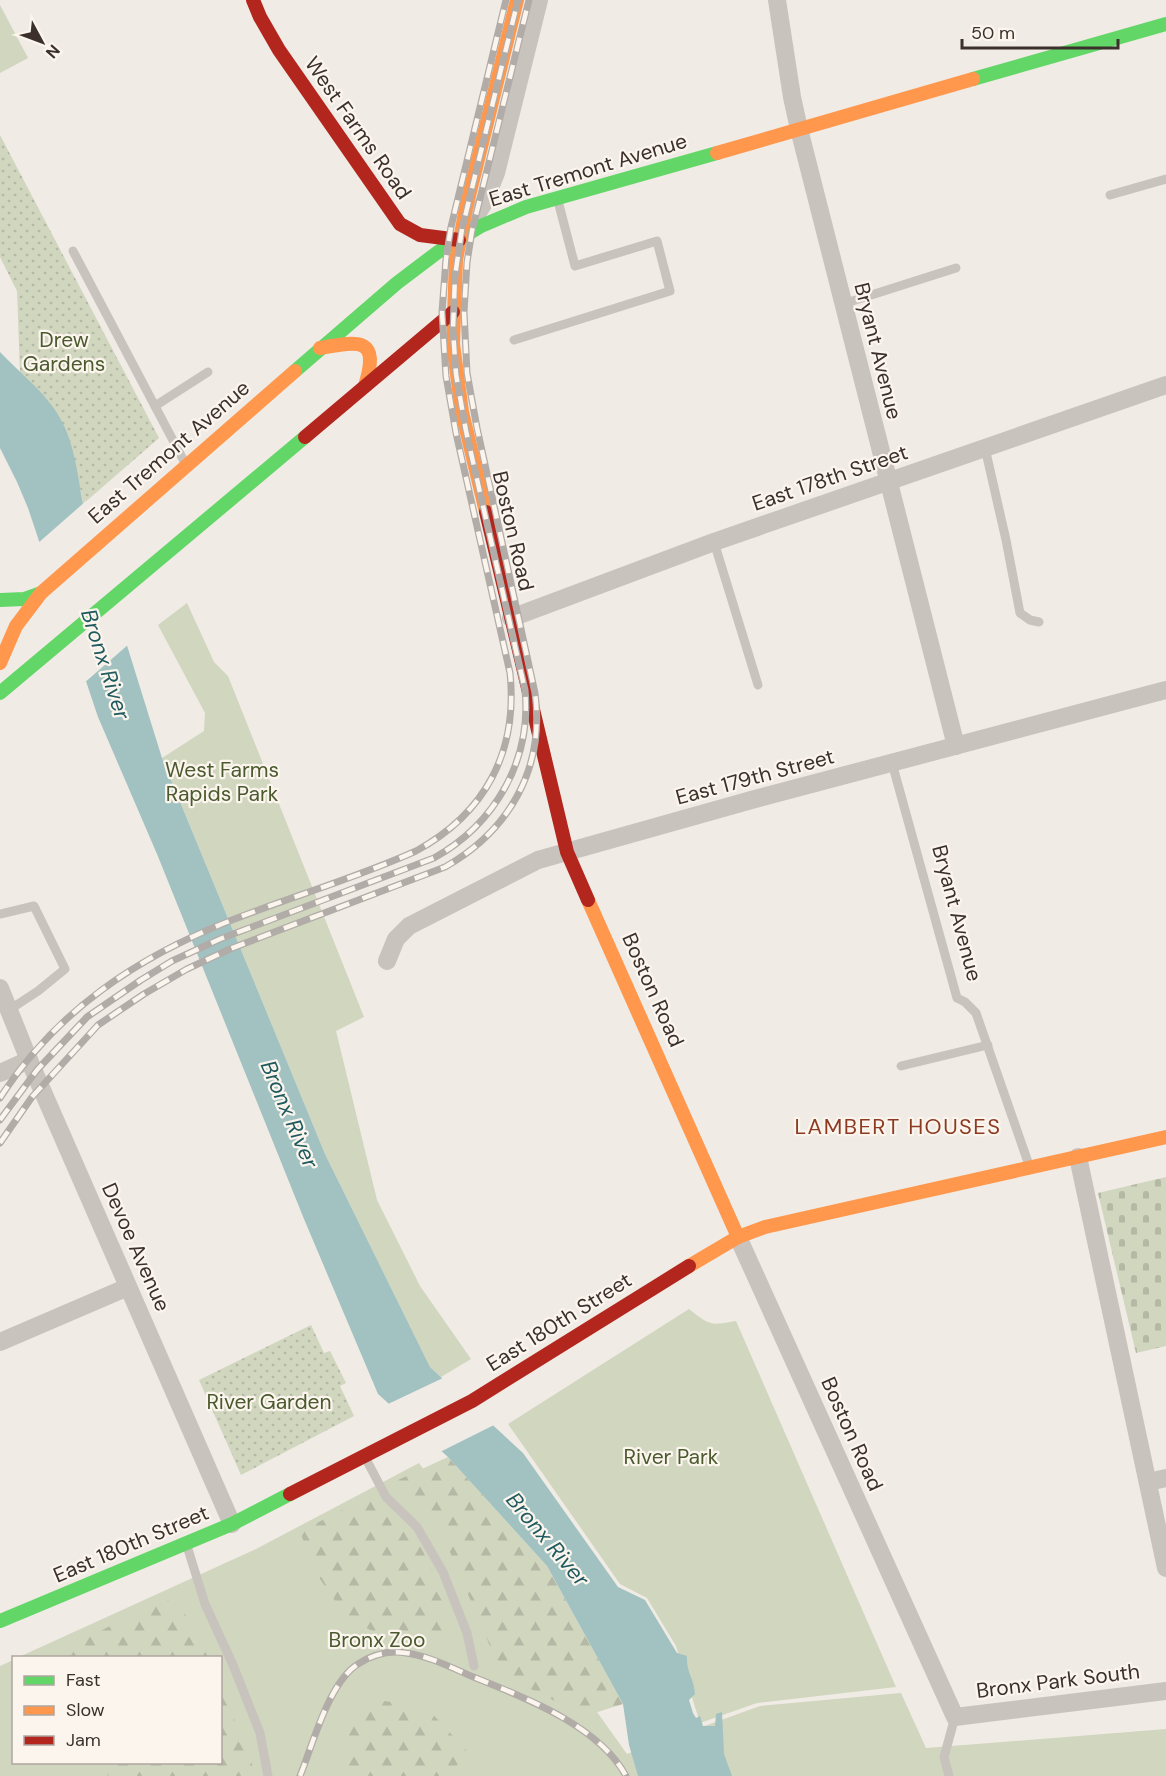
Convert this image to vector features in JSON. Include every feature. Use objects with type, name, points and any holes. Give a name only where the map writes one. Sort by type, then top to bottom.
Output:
[{"type":"main road","name":"West Farms Road","points":[[253,0],[274,42],[395,218],[412,233],[459,240]]},
{"type":"main road","name":"Boston Road","points":[[517,0],[459,240],[453,312],[454,359],[462,412],[567,852],[738,1237]]},
{"type":"main road","name":"East Tremont Avenue","points":[[0,663],[17,625],[41,593],[394,285],[495,218],[1166,24]]},
{"type":"main road","points":[[0,693],[453,312]]},
{"type":"main road","points":[[320,348],[356,342],[365,345],[371,357],[365,386]]},
{"type":"main road","points":[[0,600],[24,598],[41,593]]},
{"type":"main road","name":"East 180th Street","points":[[0,1621],[232,1524],[472,1401],[738,1237],[765,1227],[1166,1137]]},
{"type":"street","points":[[459,240],[479,212],[494,178],[539,0]]},
{"type":"street","name":"Bryant Avenue","points":[[777,0],[799,129],[956,746]]},
{"type":"street","name":"East 178th Street","points":[[511,618],[714,542],[1166,385]]},
{"type":"street","name":"East 179th Street","points":[[387,961],[396,939],[409,926],[519,868],[567,852],[1166,690]]},
{"type":"street","name":"Devoe Avenue","points":[[0,988],[29,1060],[232,1524]]},
{"type":"street","points":[[0,1073],[29,1060]]},
{"type":"street","points":[[1078,1157],[1166,1568]]},
{"type":"street","name":"Boston Road","points":[[738,1237],[955,1717]]},
{"type":"street","points":[[0,1342],[128,1287]]},
{"type":"street","points":[[1148,1482],[1166,1478]]},
{"type":"street","name":"Bronx Park South","points":[[955,1717],[1166,1691]]},
{"type":"lane","points":[[1110,195],[1166,179]]},
{"type":"lane","points":[[514,340],[670,291],[657,241],[574,266],[558,198]]},
{"type":"lane","points":[[73,251],[186,465]]},
{"type":"lane","points":[[843,304],[956,268]]},
{"type":"lane","points":[[155,406],[208,372]]},
{"type":"lane","points":[[985,448],[1020,613],[1030,620],[1039,622]]},
{"type":"lane","points":[[714,542],[758,685]]},
{"type":"lane","name":"Bryant Avenue","points":[[892,763],[957,998],[965,1002],[976,1013],[1030,1167]]},
{"type":"lane","points":[[0,914],[34,906],[65,969],[38,992],[9,1010]]},
{"type":"lane","points":[[901,1066],[988,1045]]},
{"type":"lane","points":[[364,1456],[386,1497],[417,1527],[443,1572],[467,1633],[474,1666]]},
{"type":"lane","points":[[186,1543],[204,1604],[233,1665],[260,1733],[268,1776]]},
{"type":"lane","points":[[949,1776],[944,1757],[955,1717]]},
{"type":"green space","points":[[0,5],[28,58],[0,73]]},
{"type":"green space","name":"Drew Gardens","points":[[0,135],[159,438],[83,504],[81,491],[43,396],[20,373],[17,291],[0,257]]},
{"type":"green space","name":"West Farms Rapids Park","points":[[187,603],[214,662],[228,676],[364,1017],[336,1031],[377,1200],[420,1286],[471,1359],[441,1377],[430,1367],[325,1154],[162,758],[204,731],[205,713],[158,625]]},
{"type":"green space","points":[[1166,1177],[1166,1346],[1136,1353],[1098,1193]]},
{"type":"green space","name":"River Park","points":[[689,1309],[710,1323],[736,1321],[896,1687],[757,1703],[700,1723],[676,1646],[647,1598],[620,1584],[508,1424]]},
{"type":"green space","name":"River Garden","points":[[311,1325],[324,1353],[330,1351],[346,1383],[340,1386],[354,1416],[241,1475],[199,1380]]},
{"type":"green space","points":[[448,1457],[547,1566],[623,1704],[585,1716],[493,1670],[490,1646],[445,1540],[418,1511],[398,1480]]},
{"type":"green space","name":"Bronx Zoo","points":[[419,1463],[627,1754],[760,1706],[901,1693],[926,1748],[1166,1729],[1166,1776],[0,1776],[0,1666],[12,1660],[12,1764],[222,1764],[222,1656],[21,1656],[256,1549]]},
{"type":"green space","points":[[374,1493],[419,1543],[436,1578],[451,1624],[447,1641],[419,1640],[376,1633],[346,1617],[318,1576],[300,1532]]},
{"type":"green space","points":[[164,1598],[181,1607],[207,1656],[62,1656],[62,1651]]},
{"type":"green space","points":[[222,1688],[255,1772],[253,1776],[108,1776],[106,1764],[222,1764]]},
{"type":"green space","points":[[363,1698],[426,1707],[466,1750],[451,1776],[342,1776],[340,1759]]},
{"type":"water","name":"Bronx River","points":[[0,352],[49,402],[67,432],[74,455],[83,504],[162,758],[325,1154],[430,1367],[523,1453],[618,1587],[645,1600],[677,1653],[687,1656],[695,1694],[689,1700],[693,1713],[696,1718],[700,1716],[703,1726],[715,1726],[716,1714],[722,1712],[724,1754],[732,1776],[638,1776],[629,1745],[623,1704],[547,1566],[448,1457],[378,1394],[304,1219],[157,854],[98,717],[28,508],[0,448]]},
{"type":"pier","points":[[86,501],[129,644],[83,684],[37,544]]},
{"type":"pier","points":[[445,1377],[496,1424],[438,1453],[386,1405]]},
{"type":"railway","points":[[0,1098],[22,1067],[47,1039],[101,990],[164,951],[197,935],[416,851],[440,836],[461,818],[479,799],[492,777],[502,754],[509,728],[510,673],[456,433],[446,376],[442,312],[451,227],[506,0]]},
{"type":"railway","points":[[0,1120],[37,1070],[87,1017],[141,980],[172,961],[220,939],[434,858],[456,844],[475,827],[505,788],[522,741],[526,716],[525,690],[466,431],[456,374],[453,330],[455,276],[462,229],[518,0]]},
{"type":"railway","points":[[0,1143],[32,1097],[98,1025],[144,994],[187,969],[230,949],[445,867],[488,835],[505,815],[518,794],[528,771],[534,747],[537,720],[535,693],[477,428],[467,373],[464,312],[467,262],[472,231],[529,0]]},
{"type":"railway","points":[[300,1776],[323,1715],[339,1685],[358,1664],[369,1658],[393,1652],[415,1654],[439,1662],[557,1714],[597,1742],[614,1758],[626,1776]]},
{"type":"traffic: fast","points":[[973,79],[1166,24]]},
{"type":"traffic: fast","points":[[295,371],[397,283],[438,252],[481,226],[526,207],[717,153]]},
{"type":"traffic: fast","points":[[0,693],[305,437]]},
{"type":"traffic: fast","points":[[0,600],[24,599],[41,593]]},
{"type":"traffic: fast","points":[[0,1621],[232,1524],[290,1494]]},
{"type":"traffic: slow","points":[[486,512],[462,412],[453,344],[456,260],[466,208],[517,0]]},
{"type":"traffic: slow","points":[[717,153],[973,79]]},
{"type":"traffic: slow","points":[[320,348],[346,344],[363,346],[370,358],[365,386]]},
{"type":"traffic: slow","points":[[0,663],[16,626],[41,593],[295,371]]},
{"type":"traffic: slow","points":[[588,900],[738,1237]]},
{"type":"traffic: slow","points":[[689,1266],[738,1237],[765,1227],[1166,1137]]},
{"type":"traffic: jam","points":[[253,0],[279,50],[400,224],[420,235],[459,240]]},
{"type":"traffic: jam","points":[[305,437],[453,312]]},
{"type":"traffic: jam","points":[[486,512],[567,852],[588,900]]},
{"type":"traffic: jam","points":[[290,1494],[472,1401],[689,1266]]},
{"type":"district","name":"LAMBERT HOUSES","points":[[898,1126]]}]
